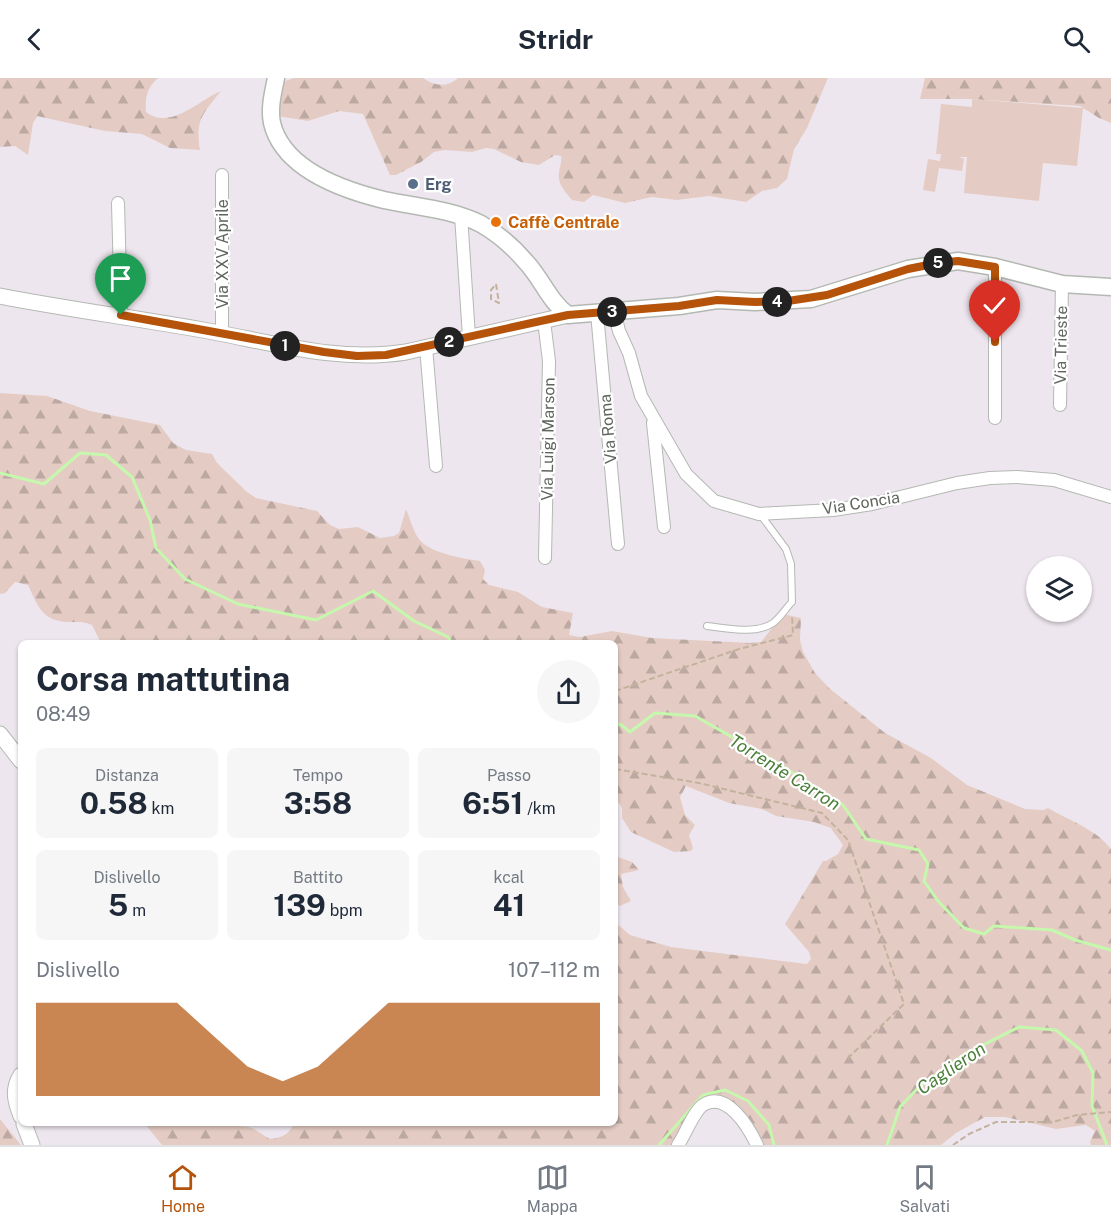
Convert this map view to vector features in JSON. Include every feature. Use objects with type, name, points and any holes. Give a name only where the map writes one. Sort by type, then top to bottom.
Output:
[{"type":"main road","points":[[276,78],[272,98],[272,123],[281,144],[308,169],[355,191],[383,200],[461,215],[495,233],[527,262],[552,299],[568,315],[679,306],[717,300],[755,302],[811,298],[908,269],[958,261],[995,267],[1062,284],[1111,287]]},
{"type":"street","name":"Via XXV Aprile","points":[[222,175],[222,333]]},
{"type":"street","points":[[118,203],[121,315]]},
{"type":"street","points":[[461,215],[469,337]]},
{"type":"street","points":[[995,267],[995,418]]},
{"type":"street","name":"Via Trieste","points":[[1060,405],[1062,284]]},
{"type":"street","points":[[0,296],[121,315],[301,349],[357,356],[386,355],[568,315]]},
{"type":"street","points":[[538,322],[552,299]]},
{"type":"street","name":"Via Concia","points":[[606,312],[619,331],[629,353],[641,396],[652,416],[686,474],[714,501],[759,514],[833,510],[872,504],[957,483],[1017,477],[1054,480],[1111,497]]},
{"type":"street","name":"Via Roma","points":[[606,312],[618,544]]},
{"type":"street","name":"Via Luigi Marson","points":[[538,322],[549,361],[545,558]]},
{"type":"street","points":[[426,347],[436,466]]},
{"type":"street","name":"Via Concia","points":[[652,416],[664,527]]},
{"type":"street","points":[[0,734],[18,757]]},
{"type":"street","points":[[18,1080],[14,1092],[18,1106]]},
{"type":"street","points":[[678,1145],[696,1112],[703,1105],[716,1103],[730,1108],[749,1129],[757,1145]]},
{"type":"street","points":[[25,1126],[33,1145]]},
{"type":"lane","points":[[707,626],[746,630],[763,628],[774,622],[792,602],[791,564],[786,549],[759,514]]},
{"type":"path","points":[[496,284],[499,303],[492,299],[490,290],[496,284]]},
{"type":"path","points":[[618,690],[740,649],[793,636],[792,602]]},
{"type":"path","points":[[618,770],[699,783],[822,813],[848,840],[904,1004],[846,1060]]},
{"type":"path","points":[[953,1145],[969,1134],[996,1122],[1053,1122],[1077,1115],[1111,1112]]},
{"type":"green space","points":[[0,78],[158,78],[151,85],[148,93],[146,112],[155,117],[165,118],[184,112],[221,91],[202,118],[199,131],[200,150],[170,148],[142,134],[105,131],[37,116],[33,123],[28,155],[15,146],[0,147]]},
{"type":"green space","points":[[294,78],[423,78],[432,83],[445,85],[458,78],[828,78],[807,128],[794,149],[787,179],[777,188],[762,191],[746,202],[709,196],[677,200],[652,197],[625,203],[593,195],[584,202],[572,200],[559,180],[561,156],[555,155],[539,165],[521,162],[494,149],[486,148],[472,152],[445,150],[434,152],[421,162],[396,175],[390,175],[363,114],[339,111],[308,121],[277,116],[282,82]]},
{"type":"green space","points":[[925,78],[1111,78],[1111,123],[1080,106],[970,99],[920,99]]},
{"type":"green space","points":[[972,99],[1083,108],[1077,166],[1043,163],[1039,201],[964,193],[967,157],[959,157],[964,159],[962,171],[939,168],[935,192],[923,190],[928,159],[940,161],[941,154],[936,154],[941,104],[972,107]]},
{"type":"green space","points":[[0,393],[47,396],[90,411],[160,425],[173,443],[186,450],[212,454],[217,463],[256,498],[317,511],[330,525],[339,529],[358,527],[380,538],[394,536],[399,533],[406,509],[415,532],[424,544],[447,554],[480,561],[485,570],[483,579],[489,585],[518,592],[542,607],[573,613],[569,635],[580,637],[612,631],[652,638],[750,643],[761,642],[783,614],[801,618],[800,640],[803,652],[815,673],[829,688],[885,733],[931,758],[967,785],[1025,809],[1048,808],[1090,830],[1111,849],[1111,1145],[1091,1145],[1095,1131],[1086,1125],[1056,1129],[1005,1117],[985,1117],[956,1133],[941,1145],[753,1145],[735,1119],[724,1111],[708,1105],[674,1145],[162,1145],[147,1126],[247,1127],[270,1139],[284,1135],[292,1126],[618,1126],[618,925],[630,935],[671,947],[807,964],[811,959],[809,952],[785,924],[823,861],[838,854],[843,845],[831,828],[814,822],[776,816],[762,809],[729,803],[686,786],[680,797],[685,815],[695,825],[689,835],[693,848],[691,851],[674,852],[631,832],[622,818],[622,808],[618,803],[618,640],[100,640],[92,625],[52,619],[38,606],[28,585],[15,582],[5,593],[0,594]]},
{"type":"green space","points":[[618,857],[632,862],[639,870],[621,874],[623,887],[631,901],[620,906],[618,904]]},
{"type":"green space","points":[[0,1119],[21,1145],[0,1145]]},
{"type":"waterway","name":"Torrente Carron","points":[[0,473],[44,484],[80,453],[106,455],[132,477],[150,520],[156,548],[185,579],[238,604],[316,620],[373,591],[414,621],[448,637],[450,640]]},
{"type":"waterway","name":"Torrente Carron","points":[[618,724],[630,732],[655,713],[695,716],[774,761],[843,805],[866,839],[919,850],[928,864],[924,881],[938,901],[964,928],[984,934],[994,926],[1052,930],[1075,940],[1111,950]]},
{"type":"waterway","name":"Caglieron","points":[[887,1145],[900,1107],[918,1088],[965,1054],[1019,1027],[1056,1030],[1082,1051],[1093,1073],[1092,1106],[1107,1145]]},
{"type":"waterway","name":"Caglieron","points":[[659,1145],[703,1095],[725,1090],[748,1101],[769,1125],[774,1145]]},
{"type":"place","name":"Erg","points":[[413,184]]},
{"type":"place","name":"Caffè Centrale","points":[[496,222]]},
{"type":"route","points":[[121,315],[301,349],[357,356],[386,355],[568,315],[679,306],[717,300],[755,302],[811,298],[908,269],[958,261],[995,267],[995,342]]}]
